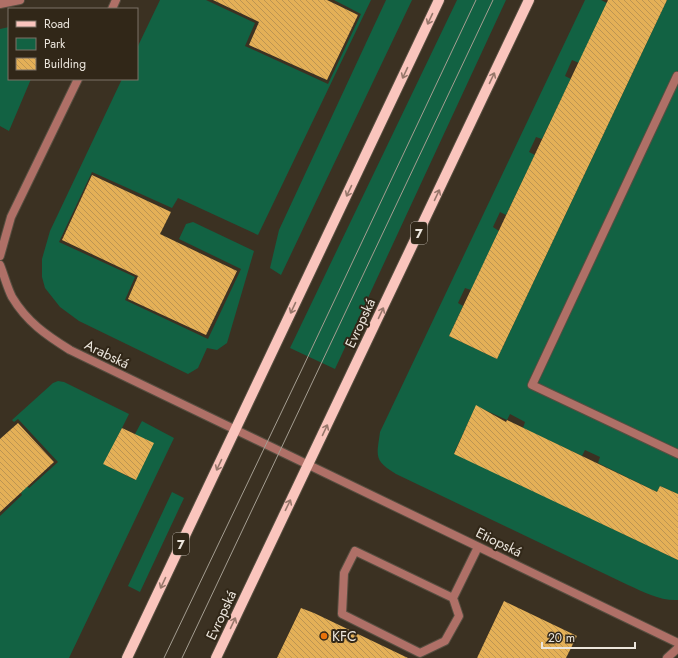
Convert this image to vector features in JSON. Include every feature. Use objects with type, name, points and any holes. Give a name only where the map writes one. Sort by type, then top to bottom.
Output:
[{"type":"main road","name":"7","points":[[127,658],[439,0]]},
{"type":"main road","name":"Evropská","points":[[216,658],[529,0]]},
{"type":"street","points":[[0,4],[20,0]]},
{"type":"street","points":[[677,76],[532,385],[678,454]]},
{"type":"street","points":[[0,256],[11,217],[78,80]]},
{"type":"street","name":"Arabská","points":[[0,265],[11,295],[24,316],[42,332],[70,350],[308,465]]},
{"type":"street","name":"Etiopská","points":[[308,465],[678,643]]},
{"type":"street","points":[[453,598],[355,551],[344,573],[342,614],[420,653],[445,641],[459,616],[453,598],[478,547]]},
{"type":"street","points":[[667,658],[678,648]]},
{"type":"green space","points":[[160,0],[206,0],[255,23],[245,46],[328,84],[361,14],[334,0],[371,0],[258,235],[178,198],[172,208],[92,172],[59,242],[135,277],[125,300],[208,339],[241,269],[179,239],[186,224],[193,222],[254,251],[227,343],[217,350],[207,348],[198,368],[188,374],[79,321],[60,307],[45,288],[42,277],[42,259],[50,231],[122,80],[138,80],[138,46]]},
{"type":"green space","points":[[386,0],[412,0],[281,275],[270,268],[279,230]]},
{"type":"green space","points":[[457,0],[506,0],[335,369],[290,348]]},
{"type":"green space","points":[[585,0],[601,0],[607,3],[579,63],[572,60],[565,76],[571,79],[542,139],[536,137],[529,152],[535,155],[506,215],[500,212],[493,227],[499,231],[471,290],[465,288],[458,303],[463,306],[449,336],[497,359],[667,0],[678,0],[678,501],[676,493],[660,486],[657,492],[598,463],[600,457],[585,450],[582,456],[523,428],[525,422],[510,414],[507,420],[476,406],[454,453],[678,560],[678,600],[658,598],[628,585],[396,474],[383,465],[378,457],[380,432]]},
{"type":"green space","points":[[8,27],[8,80],[31,80],[9,131],[0,126],[0,29]]},
{"type":"green space","points":[[58,381],[64,382],[129,414],[104,464],[135,480],[135,434],[142,421],[174,438],[69,658],[0,658],[0,516],[22,495],[21,493],[27,486],[29,488],[58,462],[18,419],[14,422],[12,420],[53,383]]},
{"type":"green space","points":[[172,492],[184,498],[140,592],[128,586]]},
{"type":"building","points":[[213,0],[327,0],[358,15],[327,80],[249,45],[259,22]]},
{"type":"building","points":[[608,0],[667,0],[497,359],[449,336]]},
{"type":"building","points":[[92,175],[171,212],[160,234],[237,271],[206,335],[128,299],[138,276],[62,240]]},
{"type":"building","points":[[476,405],[506,422],[507,420],[657,492],[660,486],[678,494],[678,560],[454,454]]},
{"type":"building","points":[[18,423],[54,462],[0,512],[0,439]]},
{"type":"building","points":[[122,428],[154,443],[136,480],[103,464]]},
{"type":"building","points":[[504,601],[577,636],[566,658],[477,658]]},
{"type":"building","name":"KFC","points":[[301,608],[314,613],[408,658],[277,658]]},
{"type":"tram line","points":[[164,658],[476,0]]},
{"type":"tram line","points":[[182,658],[493,0]]},
{"type":"place","name":"KFC","points":[[324,636]]}]
